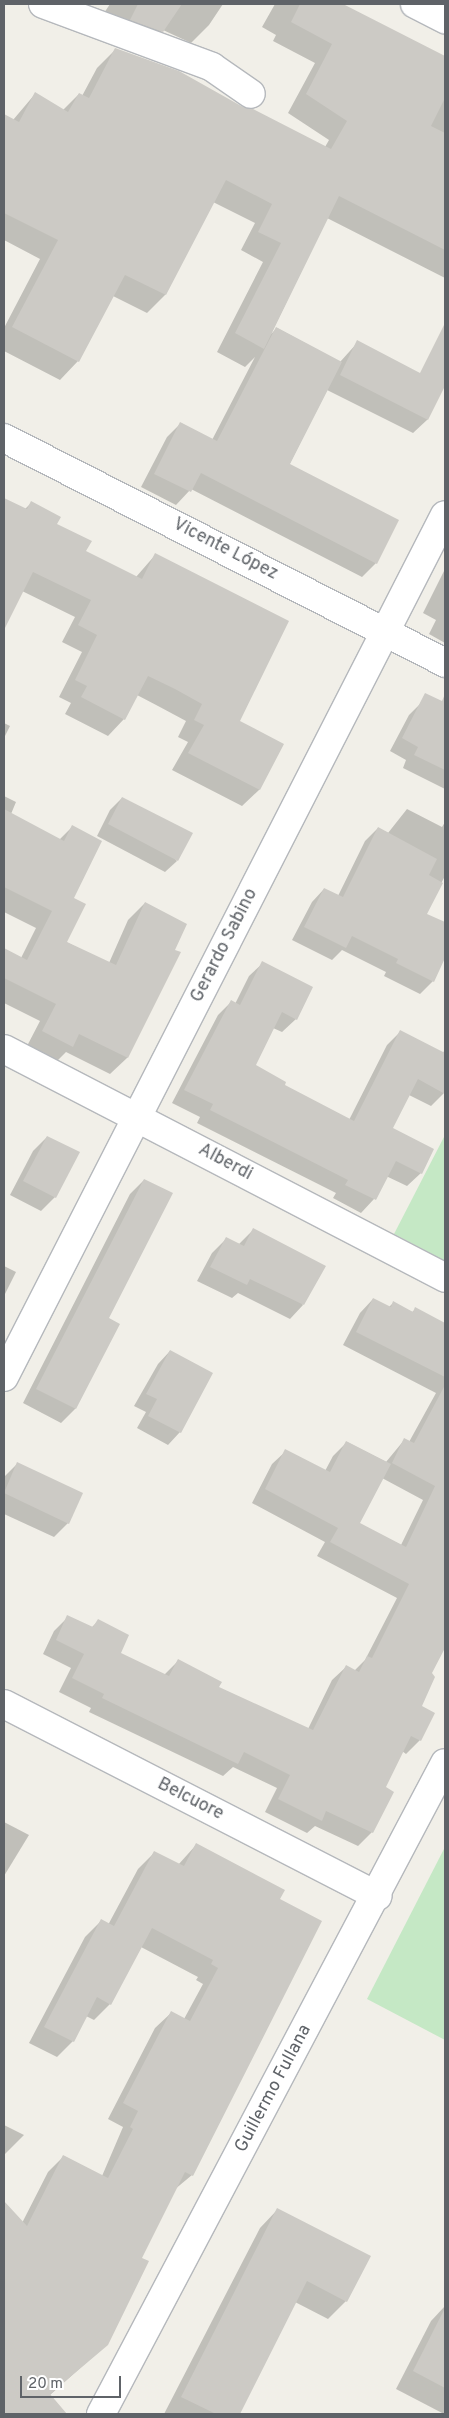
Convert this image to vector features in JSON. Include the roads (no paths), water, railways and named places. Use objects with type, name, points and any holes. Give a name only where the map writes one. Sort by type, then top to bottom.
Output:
[{"type":"street","points":[[43,4],[212,67],[251,94]]},
{"type":"street","points":[[415,4],[445,19]]},
{"type":"street","name":"Vicente López","points":[[4,438],[445,663]]},
{"type":"street","name":"Gerardo Sabino","points":[[4,1377],[445,515]]},
{"type":"street","name":"Alberdi","points":[[4,1049],[445,1278]]},
{"type":"street","name":"Belcuore","points":[[4,1704],[376,1896]]},
{"type":"street","name":"Guillermo Fullana","points":[[101,2414],[445,1763]]}]
